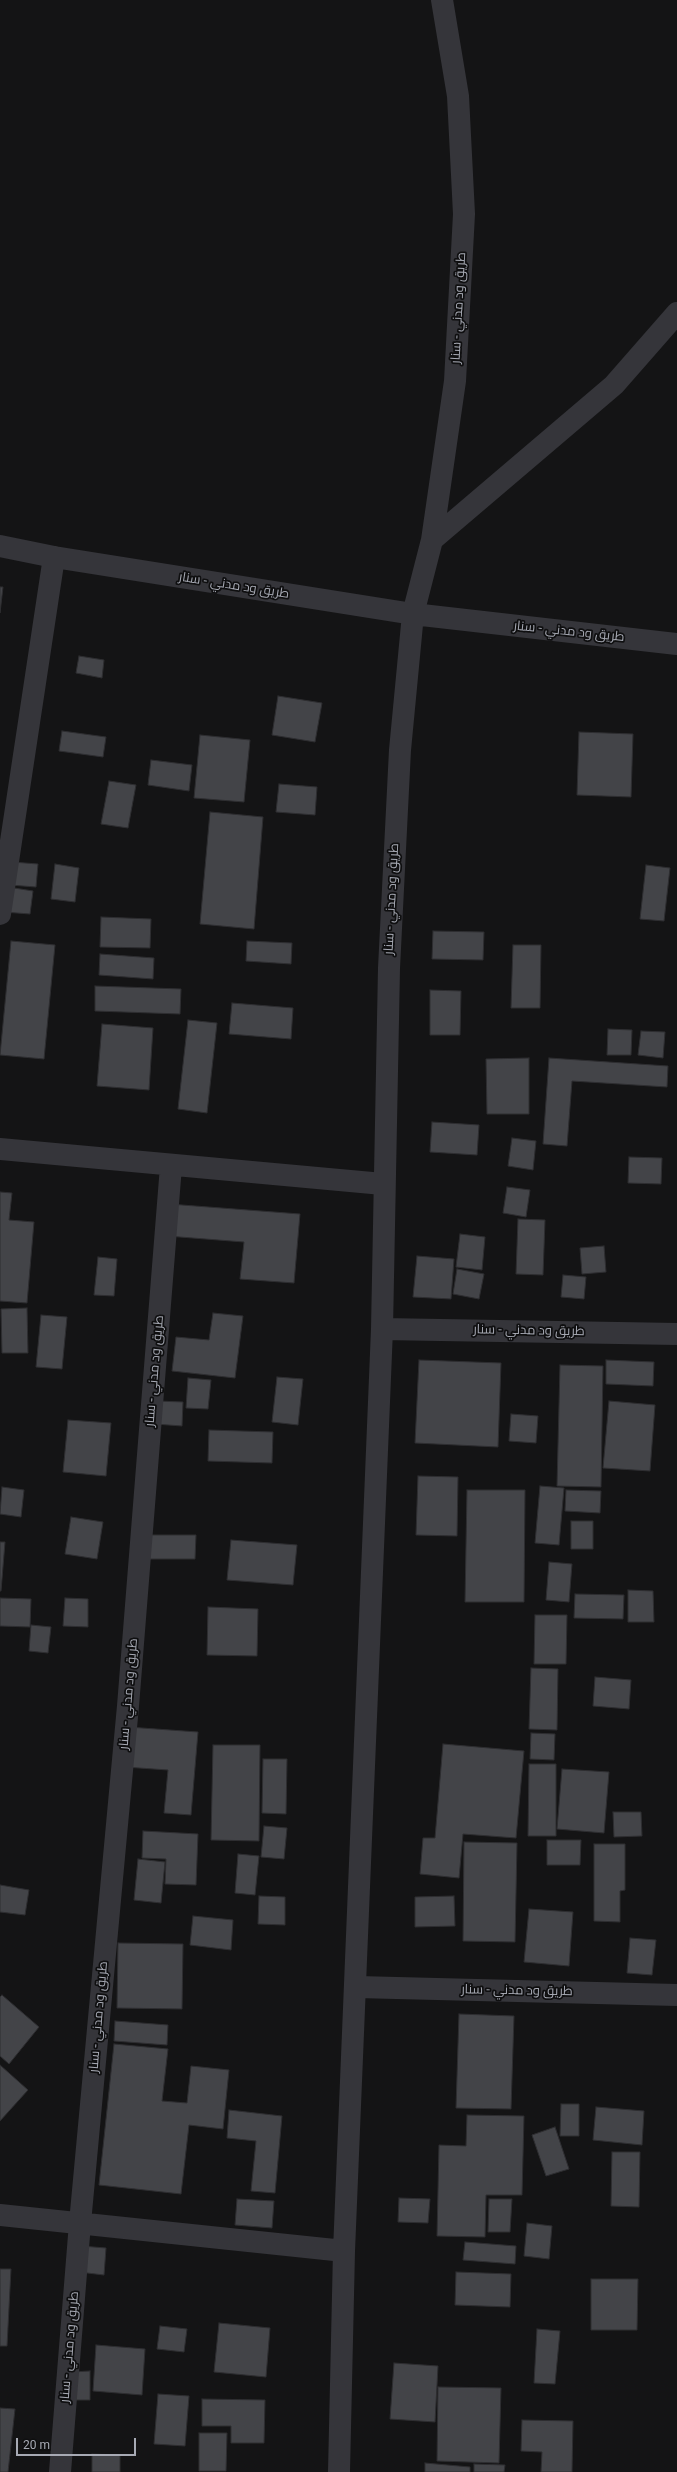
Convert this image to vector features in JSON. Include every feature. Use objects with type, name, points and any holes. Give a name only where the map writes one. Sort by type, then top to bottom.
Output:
[{"type":"street","name":"طريق ود مدني - سنار","points":[[339,2472],[344,2251],[357,1987],[382,1329],[383,1184],[389,968],[400,750],[413,614],[432,540],[455,381],[464,214],[458,96],[442,0]]},
{"type":"street","points":[[432,540],[614,385],[677,313]]},
{"type":"street","name":"طريق ود مدني - سنار","points":[[0,546],[54,557],[413,614],[677,644]]},
{"type":"street","points":[[0,914],[54,557]]},
{"type":"street","points":[[0,1149],[172,1166],[383,1184]]},
{"type":"street","name":"طريق ود مدني - سنار","points":[[60,2472],[80,2223],[129,1698],[172,1166]]},
{"type":"street","name":"طريق ود مدني - سنار","points":[[382,1329],[677,1334]]},
{"type":"street","name":"طريق ود مدني - سنار","points":[[357,1987],[677,1995]]},
{"type":"street","points":[[0,2215],[344,2251]]},
{"type":"building","points":[[0,587],[3,587],[0,613]]},
{"type":"building","points":[[79,656],[104,660],[102,678],[76,673]]},
{"type":"building","points":[[278,696],[322,703],[315,742],[272,735]]},
{"type":"building","points":[[62,731],[106,737],[103,757],[59,751]]},
{"type":"building","points":[[579,732],[633,734],[631,797],[577,795]]},
{"type":"building","points":[[200,735],[250,740],[244,802],[194,798]]},
{"type":"building","points":[[151,760],[192,765],[189,791],[148,785]]},
{"type":"building","points":[[109,781],[136,785],[128,828],[101,824]]},
{"type":"building","points":[[279,784],[317,787],[315,815],[276,812]]},
{"type":"building","points":[[210,812],[263,817],[254,929],[200,924]]},
{"type":"building","points":[[12,862],[38,864],[36,887],[10,885]]},
{"type":"building","points":[[55,864],[79,868],[75,902],[51,899]]},
{"type":"building","points":[[646,865],[670,868],[664,921],[640,919]]},
{"type":"building","points":[[8,887],[33,891],[30,914],[4,912]]},
{"type":"building","points":[[101,917],[151,919],[150,948],[100,947]]},
{"type":"building","points":[[433,931],[484,932],[483,960],[432,959]]},
{"type":"building","points":[[11,941],[55,945],[44,1059],[0,1055]]},
{"type":"building","points":[[247,941],[292,943],[291,964],[246,961]]},
{"type":"building","points":[[513,945],[541,945],[540,1008],[511,1008]]},
{"type":"building","points":[[100,954],[154,958],[153,979],[99,975]]},
{"type":"building","points":[[95,986],[181,989],[180,1014],[95,1011]]},
{"type":"building","points":[[430,990],[461,991],[460,1035],[430,1035]]},
{"type":"building","points":[[232,1003],[293,1008],[291,1039],[229,1034]]},
{"type":"building","points":[[188,1020],[217,1023],[207,1113],[178,1109]]},
{"type":"building","points":[[102,1024],[153,1028],[149,1090],[97,1086]]},
{"type":"building","points":[[608,1029],[632,1030],[631,1055],[607,1055]]},
{"type":"building","points":[[641,1031],[665,1032],[663,1058],[638,1055]]},
{"type":"building","points":[[529,1058],[529,1114],[487,1114],[486,1059]]},
{"type":"building","points":[[549,1058],[668,1066],[667,1087],[572,1081],[567,1146],[543,1144]]},
{"type":"building","points":[[432,1122],[479,1125],[477,1155],[430,1152]]},
{"type":"building","points":[[512,1138],[536,1141],[533,1170],[508,1166]]},
{"type":"building","points":[[629,1157],[662,1158],[661,1184],[628,1183]]},
{"type":"building","points":[[507,1187],[530,1190],[526,1217],[503,1213]]},
{"type":"building","points":[[0,1192],[12,1193],[9,1220],[34,1222],[27,1303],[0,1301]]},
{"type":"building","points":[[169,1204],[300,1214],[294,1283],[240,1279],[244,1242],[167,1236]]},
{"type":"building","points":[[518,1219],[545,1220],[543,1275],[516,1274]]},
{"type":"building","points":[[460,1234],[485,1237],[482,1270],[456,1267]]},
{"type":"building","points":[[604,1246],[606,1272],[582,1274],[580,1248]]},
{"type":"building","points":[[417,1256],[454,1259],[451,1299],[413,1297]]},
{"type":"building","points":[[98,1257],[117,1259],[114,1296],[94,1295]]},
{"type":"building","points":[[457,1269],[484,1274],[479,1299],[453,1294]]},
{"type":"building","points":[[563,1275],[586,1277],[584,1299],[561,1297]]},
{"type":"building","points":[[27,1308],[28,1353],[2,1353],[1,1309]]},
{"type":"building","points":[[213,1313],[243,1316],[235,1378],[172,1371],[176,1337],[209,1340]]},
{"type":"building","points":[[41,1315],[67,1317],[62,1369],[36,1367]]},
{"type":"building","points":[[419,1360],[501,1363],[498,1447],[415,1443]]},
{"type":"building","points":[[606,1360],[654,1362],[653,1386],[606,1384]]},
{"type":"building","points":[[560,1365],[603,1366],[601,1487],[557,1486]]},
{"type":"building","points":[[277,1377],[303,1379],[298,1425],[272,1422]]},
{"type":"building","points":[[188,1378],[211,1380],[208,1409],[186,1408]]},
{"type":"building","points":[[157,1401],[183,1402],[182,1426],[155,1424]]},
{"type":"building","points":[[609,1401],[655,1405],[650,1471],[603,1468]]},
{"type":"building","points":[[511,1414],[538,1416],[536,1443],[509,1441]]},
{"type":"building","points":[[68,1420],[111,1423],[106,1476],[63,1472]]},
{"type":"building","points":[[209,1430],[273,1432],[272,1463],[208,1461]]},
{"type":"building","points":[[418,1476],[458,1477],[457,1536],[416,1535]]},
{"type":"building","points":[[540,1486],[564,1488],[559,1545],[535,1543]]},
{"type":"building","points":[[2,1487],[24,1490],[21,1517],[0,1514]]},
{"type":"building","points":[[467,1490],[525,1490],[524,1602],[465,1602]]},
{"type":"building","points":[[566,1490],[601,1491],[600,1513],[565,1511]]},
{"type":"building","points":[[71,1517],[103,1522],[97,1559],[65,1554]]},
{"type":"building","points":[[571,1521],[593,1521],[593,1549],[571,1549]]},
{"type":"building","points":[[144,1535],[196,1535],[195,1559],[144,1559]]},
{"type":"building","points":[[231,1540],[297,1545],[293,1585],[227,1580]]},
{"type":"building","points":[[0,1542],[5,1542],[1,1591],[0,1591]]},
{"type":"building","points":[[549,1562],[572,1564],[569,1602],[546,1600]]},
{"type":"building","points":[[628,1590],[653,1591],[654,1622],[628,1622]]},
{"type":"building","points":[[575,1594],[624,1595],[623,1619],[574,1618]]},
{"type":"building","points":[[0,1598],[31,1599],[30,1627],[0,1626]]},
{"type":"building","points":[[65,1598],[88,1599],[88,1627],[63,1626]]},
{"type":"building","points":[[208,1607],[258,1609],[257,1656],[207,1655]]},
{"type":"building","points":[[535,1615],[567,1615],[566,1664],[534,1664]]},
{"type":"building","points":[[31,1625],[51,1627],[48,1653],[29,1651]]},
{"type":"building","points":[[531,1668],[558,1669],[557,1730],[529,1729]]},
{"type":"building","points":[[595,1677],[631,1680],[629,1709],[593,1706]]},
{"type":"building","points":[[128,1727],[198,1732],[191,1815],[164,1813],[168,1770],[125,1767]]},
{"type":"building","points":[[531,1733],[555,1734],[554,1760],[530,1759]]},
{"type":"building","points":[[443,1744],[524,1751],[516,1838],[463,1834],[459,1878],[420,1874],[423,1838],[435,1838]]},
{"type":"building","points":[[213,1745],[260,1745],[259,1841],[211,1840]]},
{"type":"building","points":[[263,1759],[287,1759],[286,1814],[262,1813]]},
{"type":"building","points":[[529,1764],[556,1764],[556,1836],[528,1836]]},
{"type":"building","points":[[562,1769],[609,1772],[604,1833],[557,1829]]},
{"type":"building","points":[[613,1812],[641,1812],[642,1836],[614,1837]]},
{"type":"building","points":[[264,1826],[287,1828],[284,1859],[261,1857]]},
{"type":"building","points":[[143,1831],[198,1834],[196,1885],[165,1884],[166,1859],[142,1858]]},
{"type":"building","points":[[547,1840],[581,1840],[580,1865],[547,1865]]},
{"type":"building","points":[[464,1842],[517,1843],[515,1942],[463,1941]]},
{"type":"building","points":[[594,1844],[625,1844],[625,1890],[620,1891],[620,1922],[594,1921]]},
{"type":"building","points":[[238,1854],[259,1856],[255,1895],[235,1893]]},
{"type":"building","points":[[138,1859],[165,1862],[161,1903],[134,1900]]},
{"type":"building","points":[[0,1885],[29,1890],[25,1915],[0,1912]]},
{"type":"building","points":[[259,1896],[285,1897],[285,1925],[258,1924]]},
{"type":"building","points":[[454,1896],[455,1926],[415,1927],[415,1897]]},
{"type":"building","points":[[529,1909],[573,1912],[569,1966],[524,1962]]},
{"type":"building","points":[[193,1916],[233,1920],[231,1950],[190,1945]]},
{"type":"building","points":[[630,1938],[656,1940],[652,1975],[627,1973]]},
{"type":"building","points":[[118,1943],[183,1944],[182,2009],[117,2008]]},
{"type":"building","points":[[2,1995],[39,2027],[9,2064],[0,2056],[0,1997]]},
{"type":"building","points":[[459,2014],[514,2016],[511,2109],[456,2108]]},
{"type":"building","points":[[115,2021],[168,2025],[167,2045],[114,2041]]},
{"type":"building","points":[[114,2044],[168,2049],[162,2101],[187,2103],[191,2066],[229,2070],[223,2129],[189,2125],[181,2194],[99,2185]]},
{"type":"building","points":[[0,2065],[28,2090],[0,2121]]},
{"type":"building","points":[[561,2104],[579,2104],[579,2136],[560,2136]]},
{"type":"building","points":[[596,2107],[644,2111],[642,2145],[593,2140]]},
{"type":"building","points":[[229,2110],[282,2116],[275,2193],[251,2191],[256,2141],[227,2138]]},
{"type":"building","points":[[467,2115],[524,2116],[522,2195],[486,2195],[485,2237],[437,2236],[439,2145],[466,2146]]},
{"type":"building","points":[[555,2127],[569,2169],[546,2176],[532,2135]]},
{"type":"building","points":[[612,2152],[640,2152],[639,2207],[611,2206]]},
{"type":"building","points":[[399,2198],[430,2199],[428,2223],[398,2222]]},
{"type":"building","points":[[237,2199],[274,2201],[272,2228],[235,2225]]},
{"type":"building","points":[[489,2199],[512,2199],[510,2232],[488,2232]]},
{"type":"building","points":[[527,2223],[552,2226],[549,2259],[524,2256]]},
{"type":"building","points":[[465,2242],[516,2246],[515,2264],[463,2260]]},
{"type":"building","points":[[81,2246],[106,2248],[104,2275],[79,2272]]},
{"type":"building","points":[[0,2269],[11,2269],[7,2346],[0,2346]]},
{"type":"building","points":[[456,2272],[511,2274],[510,2307],[455,2305]]},
{"type":"building","points":[[591,2279],[638,2279],[637,2330],[591,2330]]},
{"type":"building","points":[[219,2323],[270,2328],[266,2377],[214,2372]]},
{"type":"building","points":[[160,2326],[187,2329],[184,2352],[157,2349]]},
{"type":"building","points":[[537,2329],[560,2331],[555,2384],[534,2383]]},
{"type":"building","points":[[96,2345],[145,2349],[142,2395],[93,2391]]},
{"type":"building","points":[[394,2363],[438,2366],[435,2422],[390,2419]]},
{"type":"building","points":[[90,2371],[90,2400],[72,2400],[72,2372]]},
{"type":"building","points":[[438,2387],[501,2388],[499,2463],[437,2461]]},
{"type":"building","points":[[158,2394],[189,2396],[185,2446],[154,2444]]},
{"type":"building","points":[[202,2399],[265,2400],[264,2443],[231,2443],[231,2426],[202,2426]]},
{"type":"building","points":[[0,2408],[15,2409],[8,2472],[0,2472]]},
{"type":"building","points":[[522,2420],[573,2421],[572,2472],[541,2472],[542,2452],[521,2451]]},
{"type":"building","points":[[199,2433],[227,2433],[226,2471],[199,2471]]},
{"type":"building","points":[[92,2454],[120,2455],[120,2472],[92,2472]]},
{"type":"building","points":[[425,2463],[470,2467],[470,2472],[425,2472]]},
{"type":"building","points":[[474,2464],[505,2465],[504,2472],[474,2472]]}]
